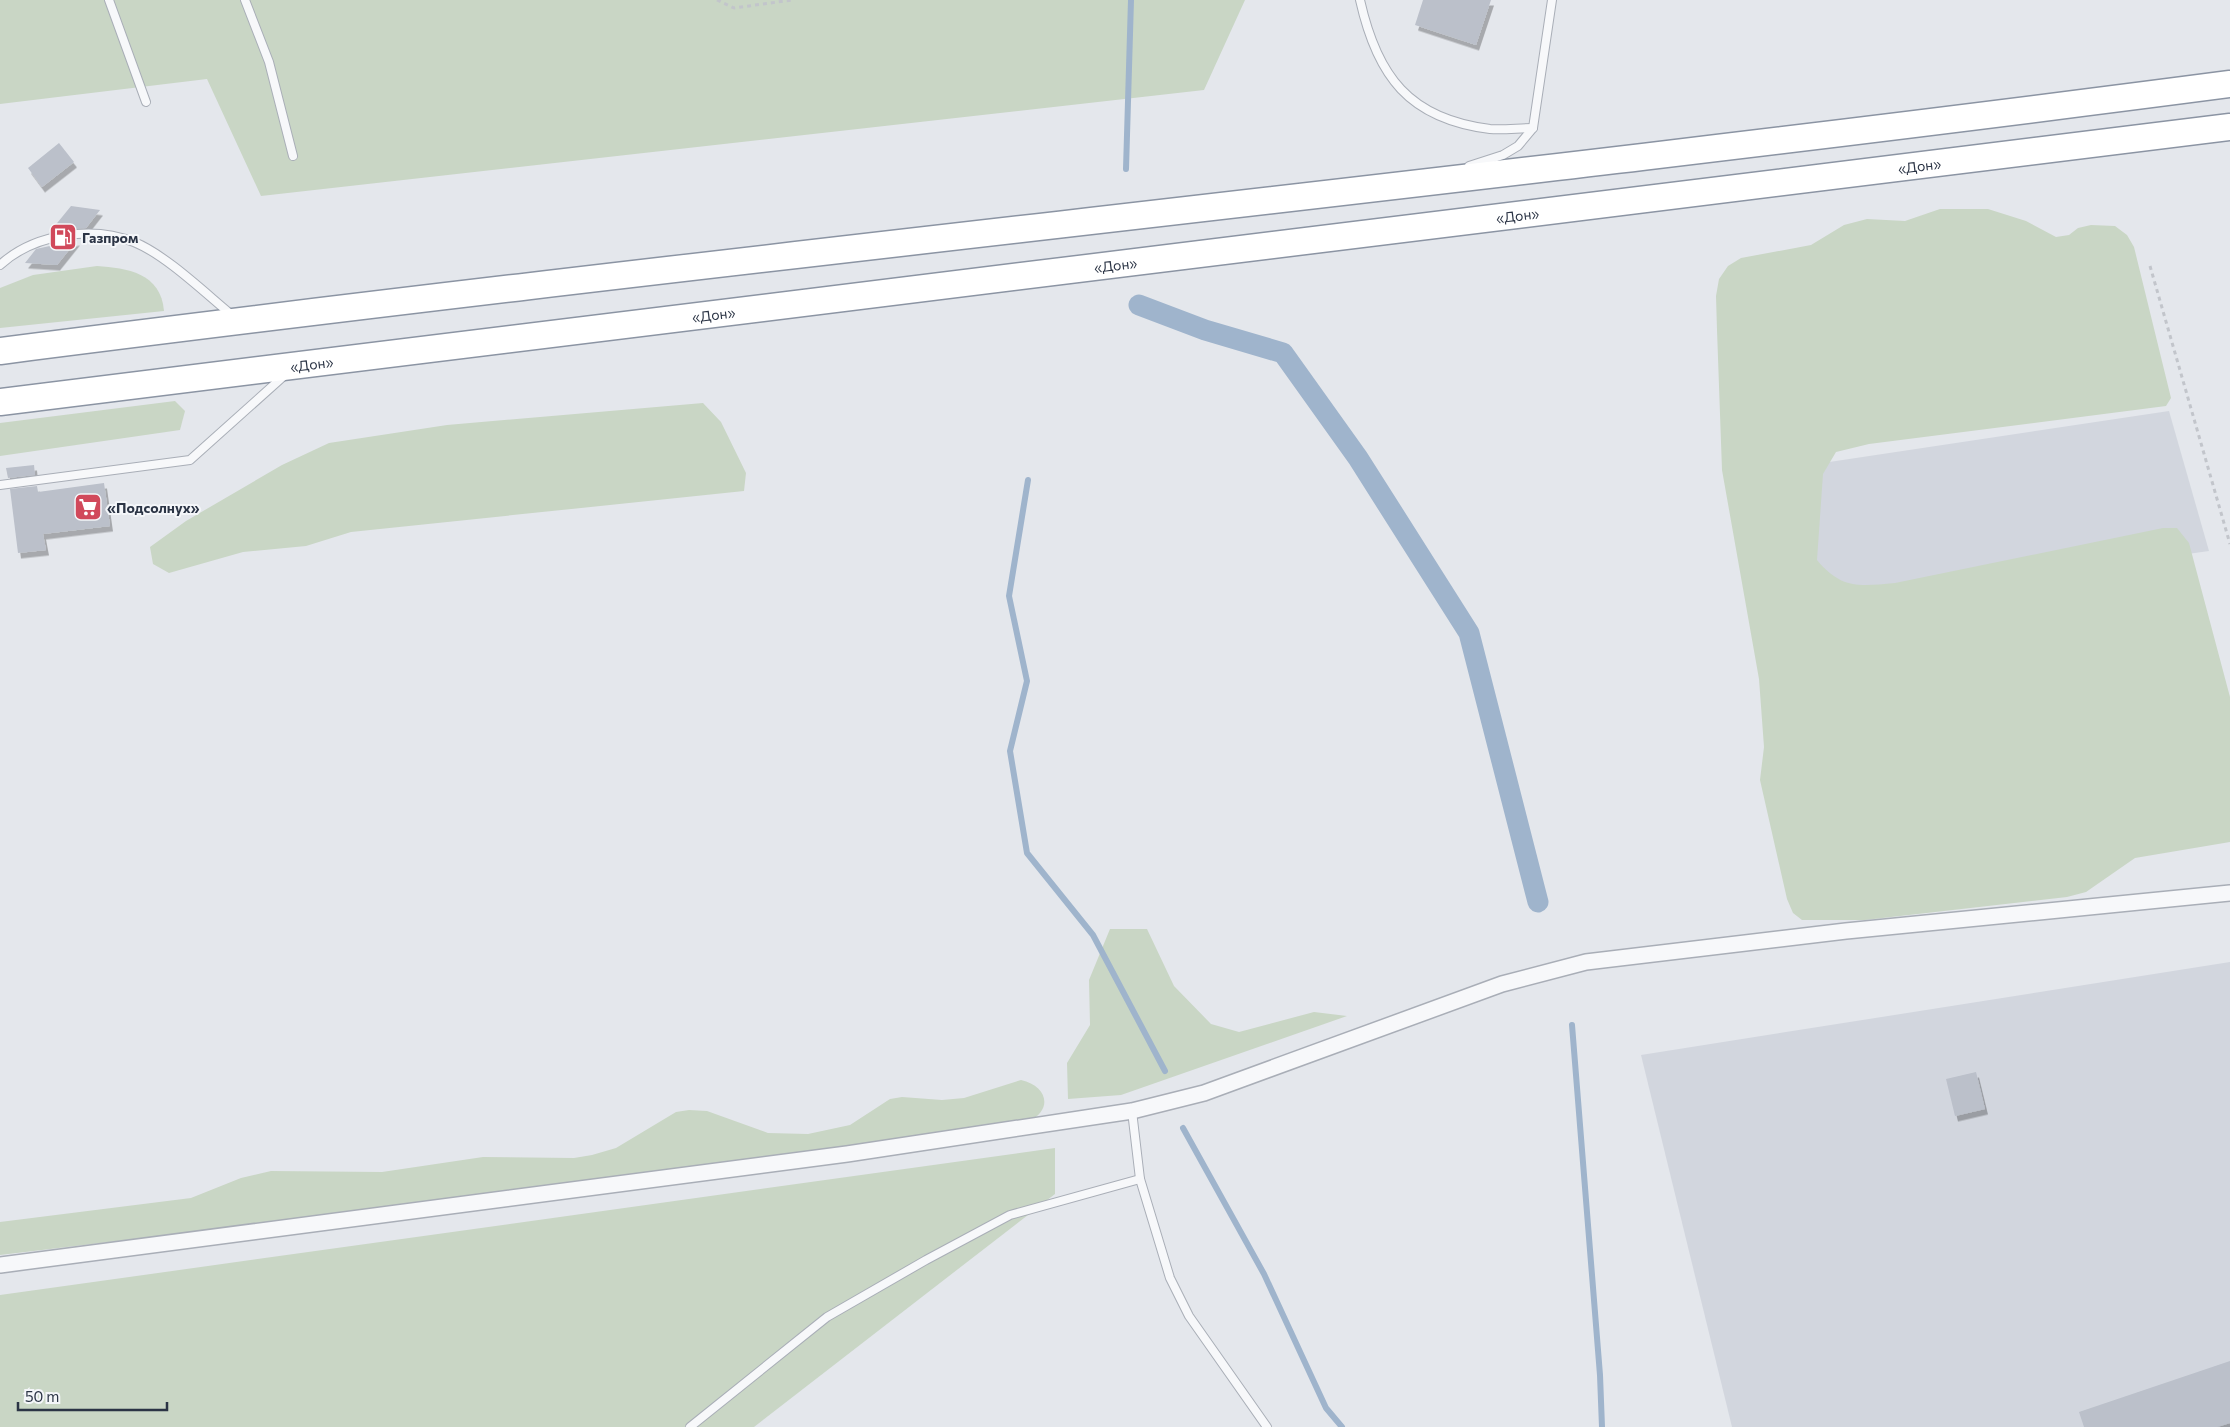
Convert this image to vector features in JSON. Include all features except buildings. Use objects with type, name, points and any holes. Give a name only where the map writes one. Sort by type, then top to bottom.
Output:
[{"type":"highway","points":[[0,351],[238,320],[1412,185],[2230,84]]},
{"type":"highway","name":"«Дон»","points":[[0,402],[2230,127]]},
{"type":"street","points":[[0,1265],[847,1154],[1132,1111],[1204,1093],[1502,984],[1586,962],[1846,932],[2230,893]]},
{"type":"lane","points":[[109,0],[146,102]]},
{"type":"lane","points":[[246,0],[269,62],[293,156]]},
{"type":"lane","points":[[1360,0],[1367,32],[1377,56],[1396,85],[1421,108],[1455,122],[1492,129],[1533,128]]},
{"type":"lane","points":[[1412,185],[1503,155],[1518,146],[1533,128],[1552,0]]},
{"type":"lane","points":[[0,265],[10,256],[56,237],[89,234],[111,236],[135,242],[164,261],[238,320]]},
{"type":"lane","points":[[0,485],[190,460],[268,392],[293,366]]},
{"type":"lane","points":[[1132,1111],[1140,1179],[1170,1278],[1189,1316],[1267,1427]]},
{"type":"lane","points":[[690,1427],[827,1317],[926,1260],[1010,1215],[1140,1179]]},
{"type":"path","points":[[717,0],[734,8],[792,0]]},
{"type":"path","points":[[2150,266],[2230,544]]},
{"type":"shaded area","points":[[2169,411],[2209,551],[1807,607],[1816,464]]},
{"type":"shaded area","points":[[2230,962],[2230,1427],[1732,1427],[1641,1055]]},
{"type":"green space","points":[[0,0],[1245,0],[1204,90],[261,196],[207,79],[0,104]]},
{"type":"green space","points":[[1940,209],[1988,209],[2026,221],[2056,237],[2069,235],[2078,228],[2091,225],[2115,226],[2127,235],[2134,247],[2171,398],[2166,406],[1869,444],[1836,452],[1823,474],[1817,560],[1835,577],[1852,584],[1895,583],[2163,528],[2177,528],[2189,543],[2230,697],[2230,842],[2135,858],[2086,892],[2067,897],[1865,920],[1802,920],[1793,913],[1787,899],[1760,780],[1764,747],[1759,679],[1722,470],[1716,296],[1719,279],[1728,266],[1741,258],[1811,245],[1844,225],[1867,219],[1905,221]]},
{"type":"green space","points":[[97,266],[131,271],[141,275],[156,288],[164,311],[0,328],[0,288],[33,275]]},
{"type":"green space","points":[[175,401],[185,411],[180,430],[0,456],[0,423]]},
{"type":"green space","points":[[703,403],[721,422],[746,473],[744,491],[351,532],[306,546],[243,552],[169,573],[153,564],[150,547],[186,521],[282,465],[329,443],[447,425]]},
{"type":"green space","points":[[1110,929],[1147,929],[1174,986],[1211,1024],[1239,1032],[1314,1012],[1347,1016],[1121,1095],[1068,1099],[1067,1063],[1090,1025],[1089,980]]},
{"type":"green space","points":[[1021,1080],[1037,1087],[1044,1098],[1042,1111],[1028,1122],[811,1153],[722,1162],[251,1225],[0,1255],[0,1222],[191,1198],[241,1178],[271,1171],[382,1172],[483,1157],[574,1158],[616,1148],[676,1112],[689,1110],[707,1111],[768,1133],[808,1134],[850,1125],[890,1099],[902,1097],[942,1100],[964,1098]]},
{"type":"green space","points":[[1055,1148],[1055,1194],[754,1427],[0,1427],[0,1295]]},
{"type":"waterway","points":[[1126,169],[1131,0]]},
{"type":"waterway","points":[[1139,305],[1205,330],[1283,353],[1358,458],[1469,633],[1538,902]]},
{"type":"waterway","points":[[1028,480],[1009,596],[1027,681],[1010,751],[1027,853],[1093,935],[1165,1071]]},
{"type":"waterway","points":[[1572,1025],[1600,1375],[1602,1427]]},
{"type":"waterway","points":[[1183,1128],[1264,1274],[1326,1408],[1342,1427]]},
{"type":"place","name":"Газпром","points":[[63,237]]},
{"type":"place","name":"«Подсолнух»","points":[[88,507]]}]
